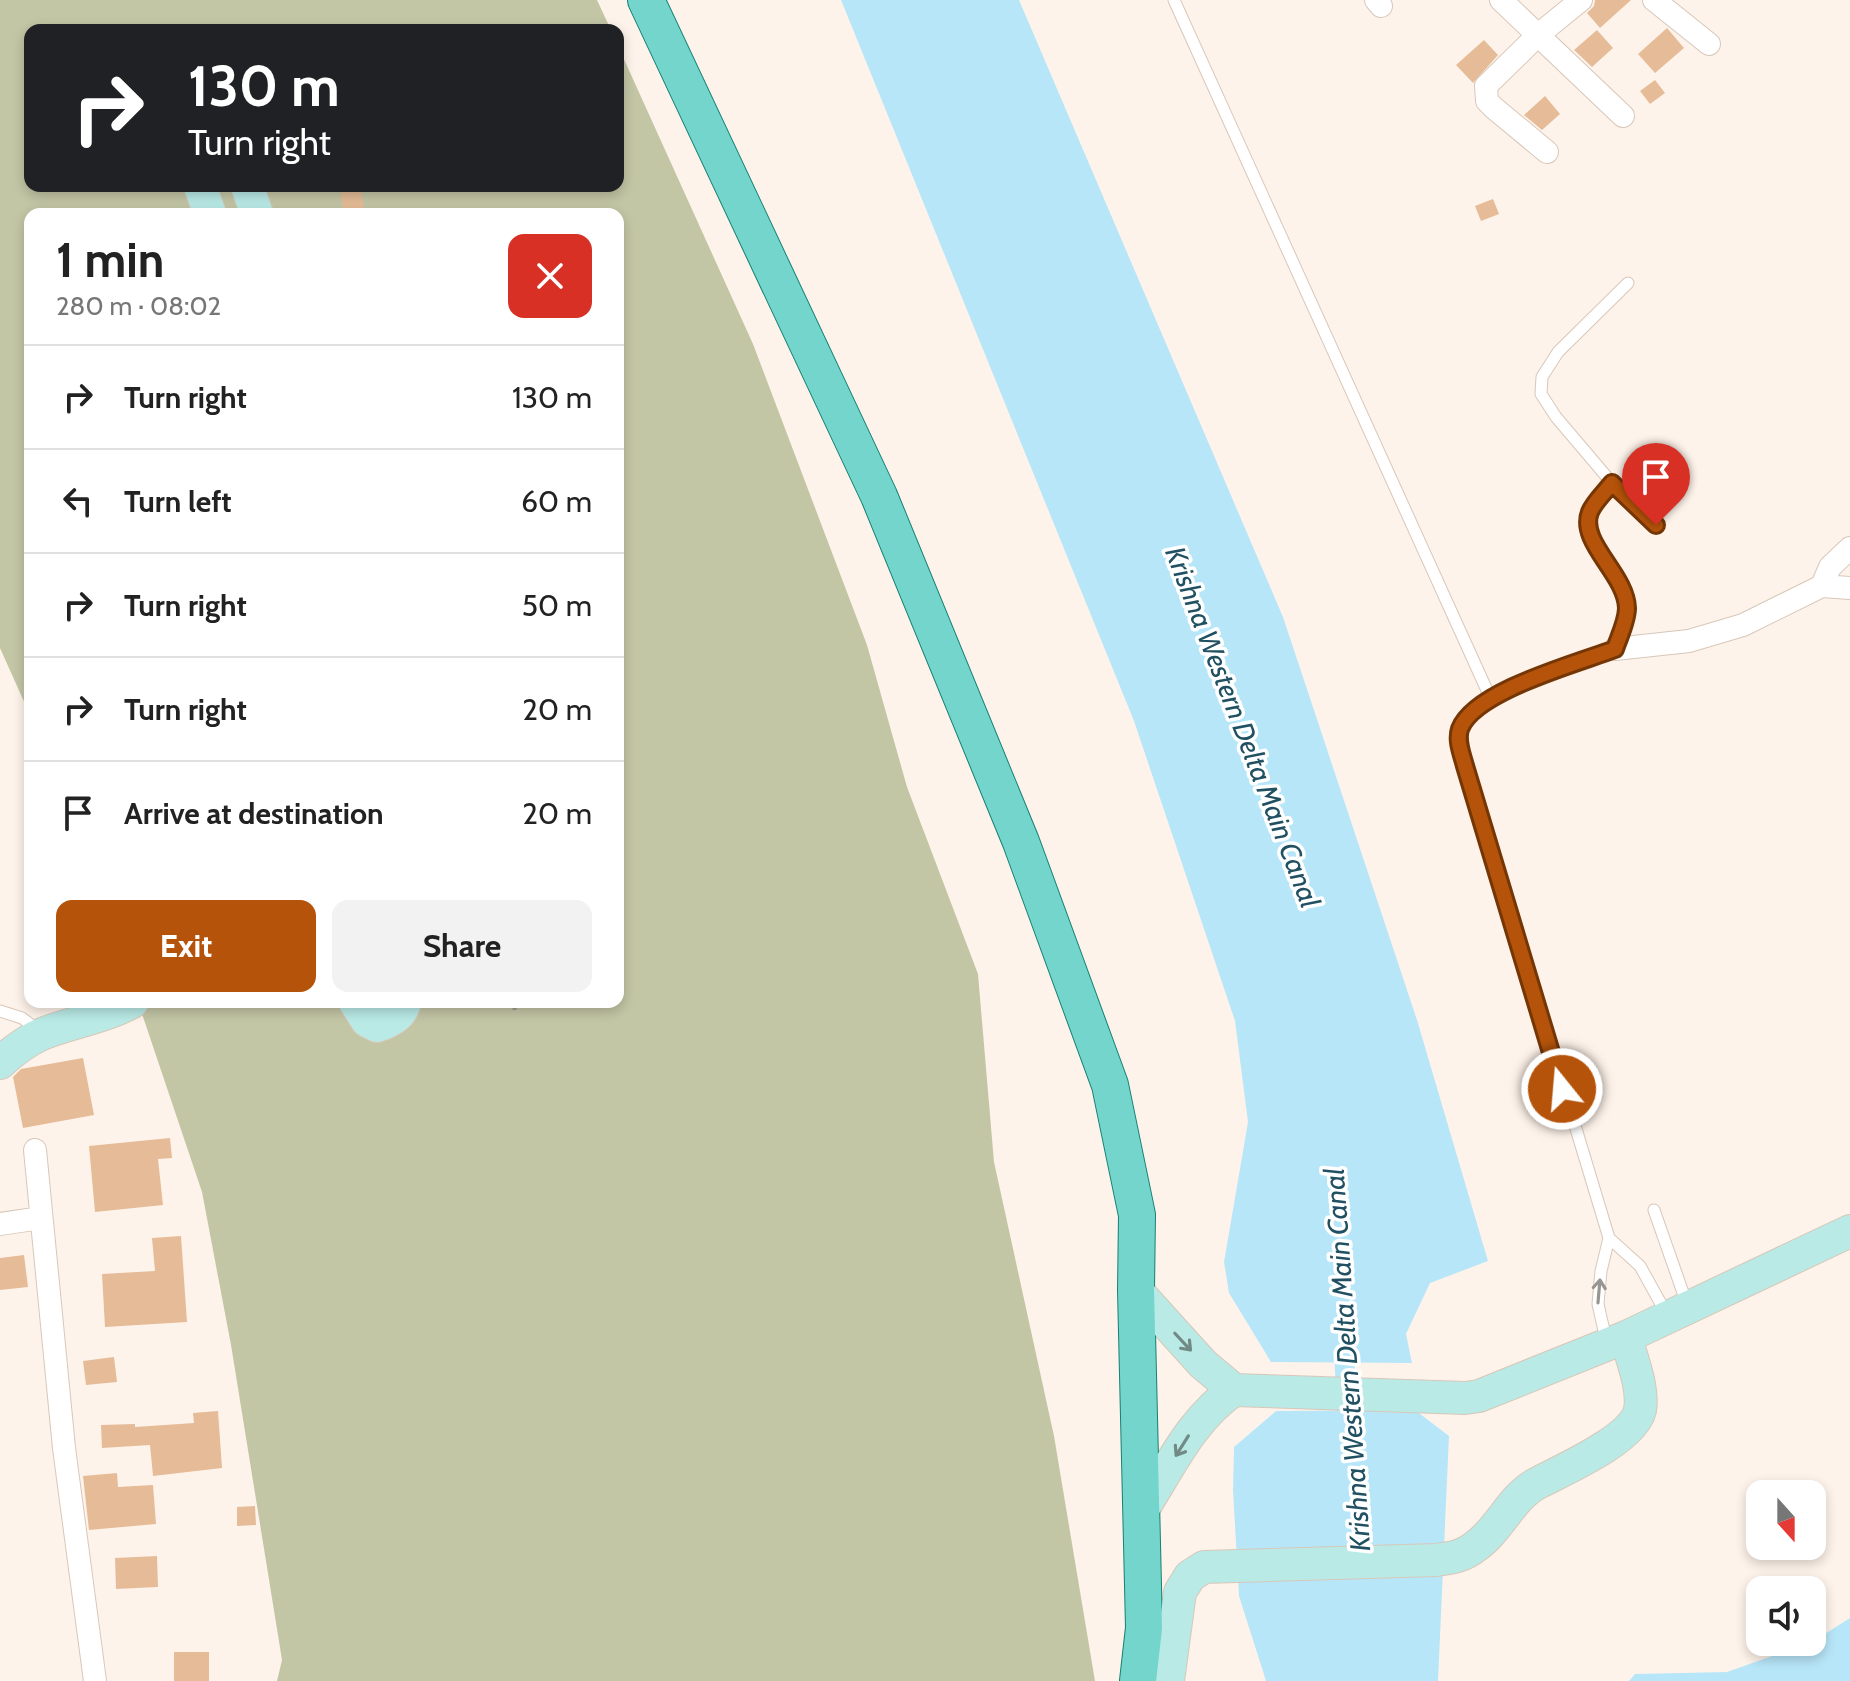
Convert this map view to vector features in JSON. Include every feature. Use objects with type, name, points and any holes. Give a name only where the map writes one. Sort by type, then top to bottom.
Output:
[{"type":"main road","points":[[646,0],[879,496],[1021,842],[1110,1085],[1137,1215],[1144,1628],[1138,1681]]},
{"type":"street","points":[[1501,0],[1623,116]]},
{"type":"street","points":[[1547,152],[1494,108],[1485,93],[1486,86],[1538,35],[1581,0]]},
{"type":"street","points":[[1654,0],[1709,44]]},
{"type":"street","points":[[1822,586],[1830,567],[1850,548]]},
{"type":"street","points":[[1615,649],[1689,641],[1743,625],[1822,586],[1850,588]]},
{"type":"street","points":[[0,1063],[18,1047],[43,1034],[121,1008]]},
{"type":"street","points":[[359,1008],[367,1021],[377,1026],[391,1022],[404,1008]]},
{"type":"street","points":[[35,1150],[64,1448],[95,1681]]},
{"type":"street","points":[[0,1224],[41,1218]]},
{"type":"street","points":[[1141,1512],[1197,1423],[1214,1404],[1242,1389],[1465,1398],[1493,1392],[1616,1341],[1850,1231]]},
{"type":"street","points":[[1136,1290],[1203,1364],[1242,1389]]},
{"type":"street","points":[[1168,1681],[1180,1592],[1190,1576],[1204,1567],[1436,1560],[1459,1557],[1479,1545],[1520,1497],[1536,1484],[1578,1464],[1629,1427],[1640,1411],[1639,1390],[1616,1341]]},
{"type":"lane","points":[[1174,0],[1490,697]]},
{"type":"lane","points":[[1628,283],[1558,352],[1542,377],[1541,394],[1556,417],[1612,483],[1656,525]]},
{"type":"lane","points":[[1612,483],[1590,510],[1587,524],[1591,538],[1616,576],[1627,608],[1615,649],[1490,697],[1468,717],[1460,729],[1459,741],[1609,1238],[1601,1271],[1598,1304],[1616,1341]]},
{"type":"lane","points":[[0,1011],[22,1018],[43,1034]]},
{"type":"lane","points":[[1654,1210],[1678,1312]]},
{"type":"lane","points":[[1609,1238],[1640,1266],[1678,1312]]},
{"type":"path","points":[[515,1008],[515,1012]]},
{"type":"green space","points":[[0,0],[597,0],[608,24],[24,24],[24,192],[624,192],[624,59],[753,344],[867,645],[907,787],[978,974],[994,1162],[1054,1436],[1095,1681],[277,1681],[282,1660],[231,1345],[202,1192],[140,1008],[624,1008],[624,208],[24,208],[24,702],[0,648]]},
{"type":"water","points":[[841,0],[1019,0],[1283,617],[1417,1020],[1488,1261],[1430,1283],[1406,1334],[1412,1363],[1271,1362],[1229,1293],[1224,1262],[1248,1122],[1235,1021],[1134,721]]},
{"type":"water","points":[[1415,1410],[1449,1436],[1438,1681],[1266,1681],[1239,1596],[1233,1490],[1234,1447],[1276,1411]]},
{"type":"water","points":[[1850,1618],[1850,1681],[1629,1681],[1635,1674],[1727,1672],[1772,1656],[1826,1656],[1826,1633]]},
{"type":"building","points":[[1595,0],[1631,0],[1600,28],[1587,13]]},
{"type":"building","points":[[1667,28],[1684,48],[1655,73],[1638,54]]},
{"type":"building","points":[[1597,30],[1613,48],[1592,67],[1574,50]]},
{"type":"building","points":[[1484,40],[1498,55],[1473,83],[1456,65]]},
{"type":"building","points":[[1655,80],[1665,93],[1650,104],[1640,91]]},
{"type":"building","points":[[1545,96],[1560,114],[1542,130],[1524,115]]},
{"type":"building","points":[[361,192],[364,208],[343,208],[340,193]]},
{"type":"building","points":[[1493,199],[1499,214],[1481,221],[1475,206]]},
{"type":"building","points":[[83,1058],[94,1115],[23,1128],[13,1077],[21,1069]]},
{"type":"building","points":[[170,1138],[172,1158],[158,1159],[163,1205],[95,1212],[89,1146]]},
{"type":"building","points":[[181,1236],[187,1322],[105,1327],[102,1274],[155,1271],[152,1238]]},
{"type":"building","points":[[24,1255],[28,1287],[0,1290],[0,1258]]},
{"type":"building","points":[[114,1357],[117,1382],[86,1385],[83,1361]]},
{"type":"building","points":[[218,1411],[222,1468],[153,1476],[150,1445],[102,1448],[101,1425],[135,1424],[135,1427],[194,1423],[193,1413]]},
{"type":"building","points":[[117,1473],[118,1487],[153,1485],[156,1524],[89,1530],[83,1476]]},
{"type":"building","points":[[255,1506],[256,1525],[237,1526],[237,1507]]},
{"type":"building","points":[[157,1556],[158,1587],[116,1589],[115,1558]]},
{"type":"building","points":[[174,1652],[209,1652],[209,1681],[174,1681]]},
{"type":"waterway","name":"Krishna Western Delta Main Canal","points":[[1343,1338],[1349,1438]]},
{"type":"route","points":[[1562,1089],[1465,766],[1459,741],[1460,729],[1490,697],[1615,649],[1627,608],[1616,576],[1591,538],[1587,524],[1590,510],[1612,483],[1656,525]]}]
